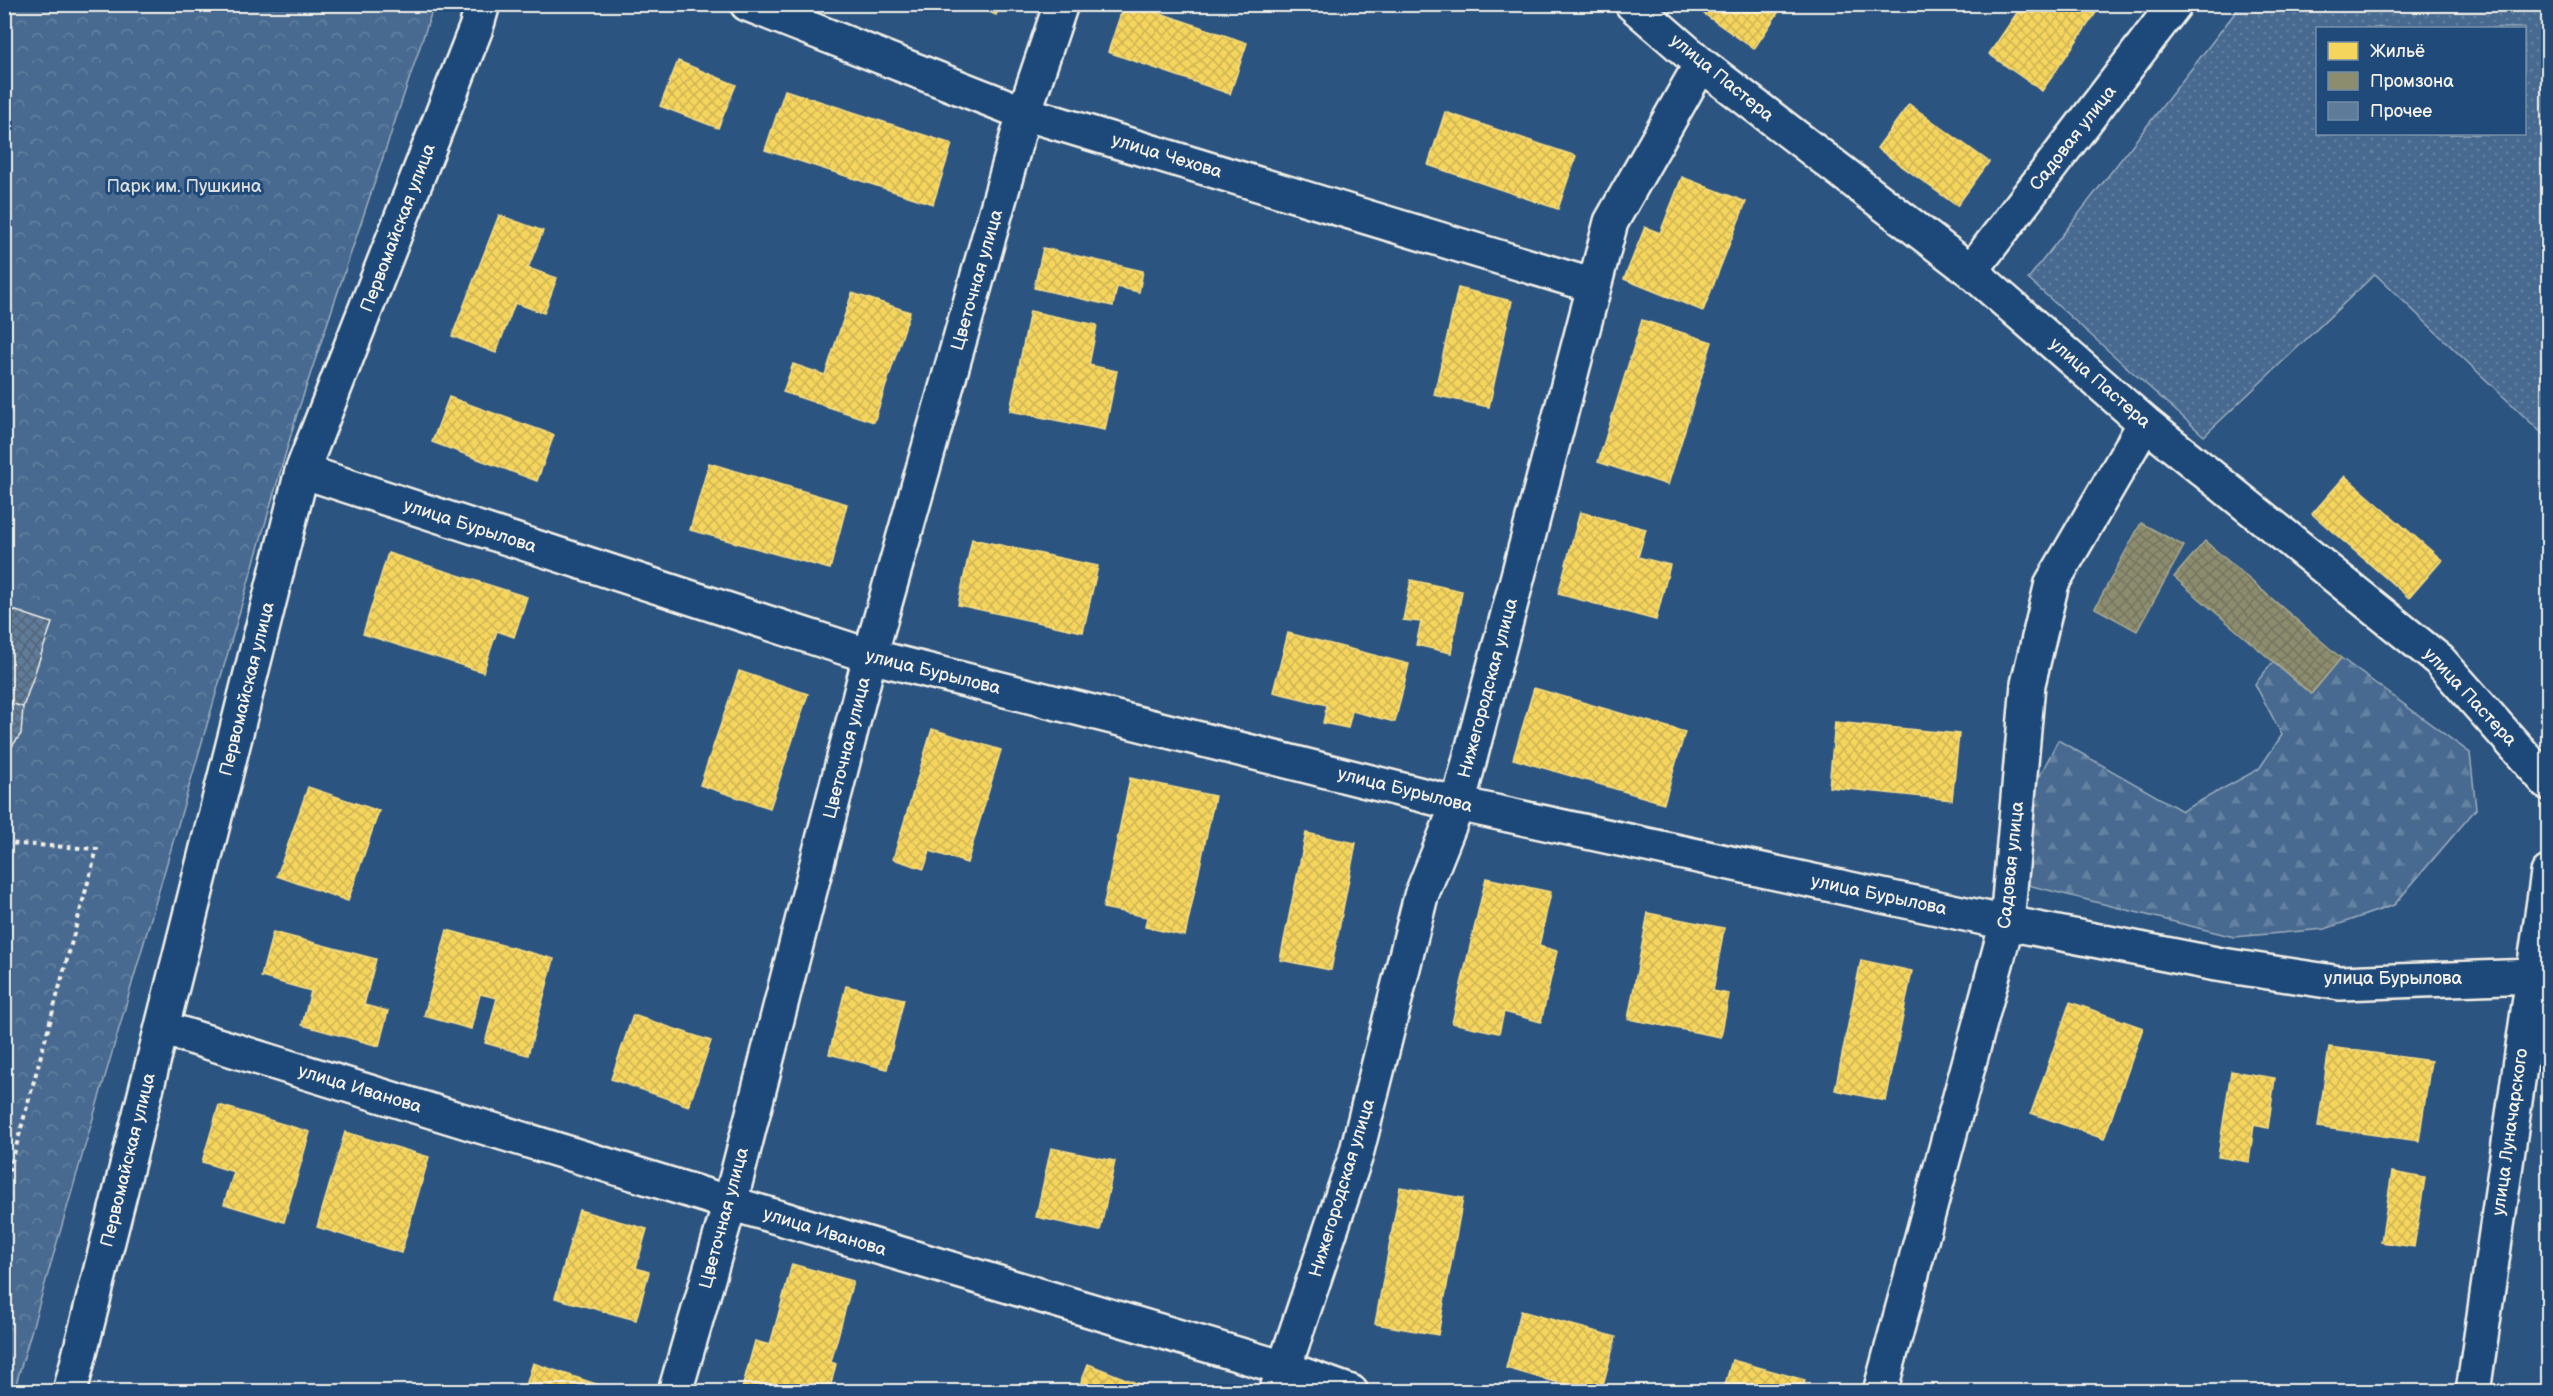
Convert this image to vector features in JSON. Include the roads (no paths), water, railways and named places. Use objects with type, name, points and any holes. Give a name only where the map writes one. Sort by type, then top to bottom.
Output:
[{"type":"street","name":"Первомайская улица","points":[[70,1392],[302,471],[476,28],[483,4]]},
{"type":"street","name":"улица Чехова","points":[[747,4],[1024,113],[1594,286]]},
{"type":"street","name":"Цветочная улица","points":[[675,1392],[730,1203],[870,656],[1024,113],[1061,4]]},
{"type":"street","name":"улица Пастера","points":[[1632,4],[1701,64],[1971,271],[2145,423],[2439,660],[2548,783]]},
{"type":"street","name":"Садовая улица","points":[[1971,271],[2175,4]]},
{"type":"street","name":"Нижегородская улица","points":[[1280,1380],[1356,1155],[1421,896],[1458,804],[1611,222],[1701,64]]},
{"type":"street","name":"Садовая улица","points":[[1880,1392],[2007,923],[2028,684],[2052,583],[2145,423]]},
{"type":"street","name":"улица Бурылова","points":[[302,471],[870,656],[1458,804],[2007,923],[2216,964],[2340,983],[2541,977]]},
{"type":"street","name":"улица Луначарского","points":[[2473,1392],[2541,977],[2548,873]]},
{"type":"street","name":"улица Иванова","points":[[162,1028],[730,1203],[1280,1380],[1351,1392]]},
{"type":"park label","name":"Парк им. Пушкина","points":[[184,186]]}]
